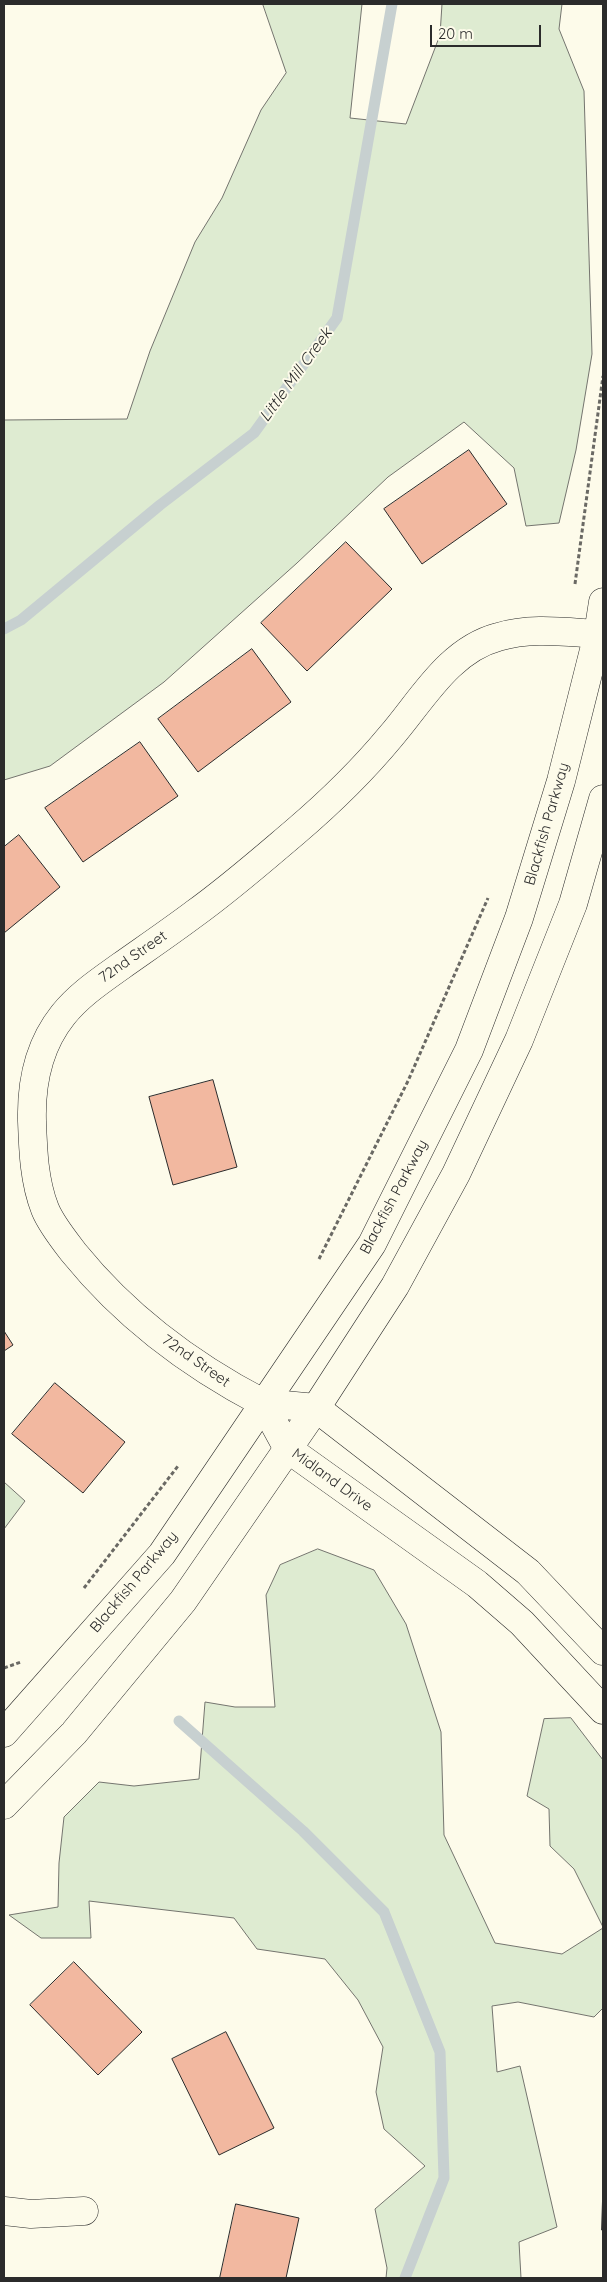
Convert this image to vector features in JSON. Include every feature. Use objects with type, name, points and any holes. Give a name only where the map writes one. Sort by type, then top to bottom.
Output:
[{"type":"main road","name":"Blackfish Parkway","points":[[4,1733],[162,1554],[372,1244],[469,1050],[522,909],[561,781],[598,634],[603,602]]},
{"type":"main road","name":"72nd Street","points":[[263,1403],[237,1390],[193,1361],[123,1307],[94,1277],[65,1241],[46,1210],[37,1180],[32,1105],[35,1073],[45,1044],[61,1017],[84,992],[217,898],[328,804],[391,737],[451,664],[472,649],[495,637],[518,632],[598,634]]},
{"type":"main road","points":[[4,1805],[74,1733],[183,1601],[316,1408],[395,1286],[456,1174],[519,1040],[573,904],[603,800]]},
{"type":"main road","points":[[263,1403],[316,1408],[528,1572],[603,1651]]},
{"type":"main road","name":"Midland Drive","points":[[263,1403],[288,1449],[477,1584],[522,1623],[603,1710]]},
{"type":"main road","points":[[4,2211],[31,2214],[84,2210]]},
{"type":"path","points":[[566,632],[578,567],[603,376]]},
{"type":"path","points":[[318,1262],[408,1081],[490,894]]},
{"type":"path","points":[[82,1590],[184,1459]]},
{"type":"path","points":[[4,1668],[29,1660],[23,1667]]},
{"type":"green space","points":[[263,4],[362,4],[350,118],[406,124],[440,35],[442,4],[562,4],[559,29],[584,91],[592,354],[576,450],[559,523],[526,526],[514,468],[464,422],[388,477],[297,563],[164,682],[50,766],[4,780],[4,420],[127,419],[150,351],[195,242],[222,198],[261,110],[286,73]]},
{"type":"green space","points":[[4,1482],[25,1501],[4,1529]]},
{"type":"green space","points":[[318,1549],[374,1570],[406,1624],[441,1732],[444,1835],[495,1943],[562,1954],[603,1928],[603,2008],[594,2017],[518,2002],[492,2006],[497,2072],[520,2066],[557,2227],[519,2242],[521,2278],[386,2278],[387,2268],[375,2209],[425,2166],[384,2129],[376,2092],[383,2047],[358,2000],[325,1959],[257,1949],[234,1918],[89,1901],[91,1938],[41,1938],[9,1915],[58,1907],[59,1863],[64,1817],[99,1782],[134,1786],[199,1779],[205,1702],[235,1707],[275,1707],[266,1595],[280,1565]]},
{"type":"green space","points":[[571,1718],[603,1760],[603,1927],[574,1869],[550,1846],[549,1809],[527,1796],[544,1719]]},
{"type":"building","points":[[469,450],[507,504],[422,564],[384,509]]},
{"type":"building","points":[[346,542],[392,589],[307,671],[261,623]]},
{"type":"building","points":[[252,649],[291,702],[198,772],[158,719]]},
{"type":"building","points":[[140,742],[178,796],[83,862],[45,808]]},
{"type":"building","points":[[19,835],[60,887],[4,933],[4,847]]},
{"type":"building","points":[[213,1080],[237,1167],[173,1185],[149,1097]]},
{"type":"building","points":[[4,1331],[13,1345],[4,1351]]},
{"type":"building","points":[[55,1383],[125,1442],[83,1493],[12,1434]]},
{"type":"building","points":[[74,1962],[142,2032],[98,2075],[30,2005]]},
{"type":"building","points":[[226,2032],[274,2128],[219,2155],[172,2059]]},
{"type":"building","points":[[603,2186],[603,2230],[602,2230]]},
{"type":"building","points":[[236,2204],[299,2218],[286,2278],[220,2278]]},
{"type":"waterway","name":"Little Mill Creek","points":[[4,629],[21,620],[160,505],[254,433],[337,318],[392,4]]},
{"type":"waterway","points":[[179,1721],[303,1831],[384,1912],[440,2052],[444,2178],[405,2278]]}]
